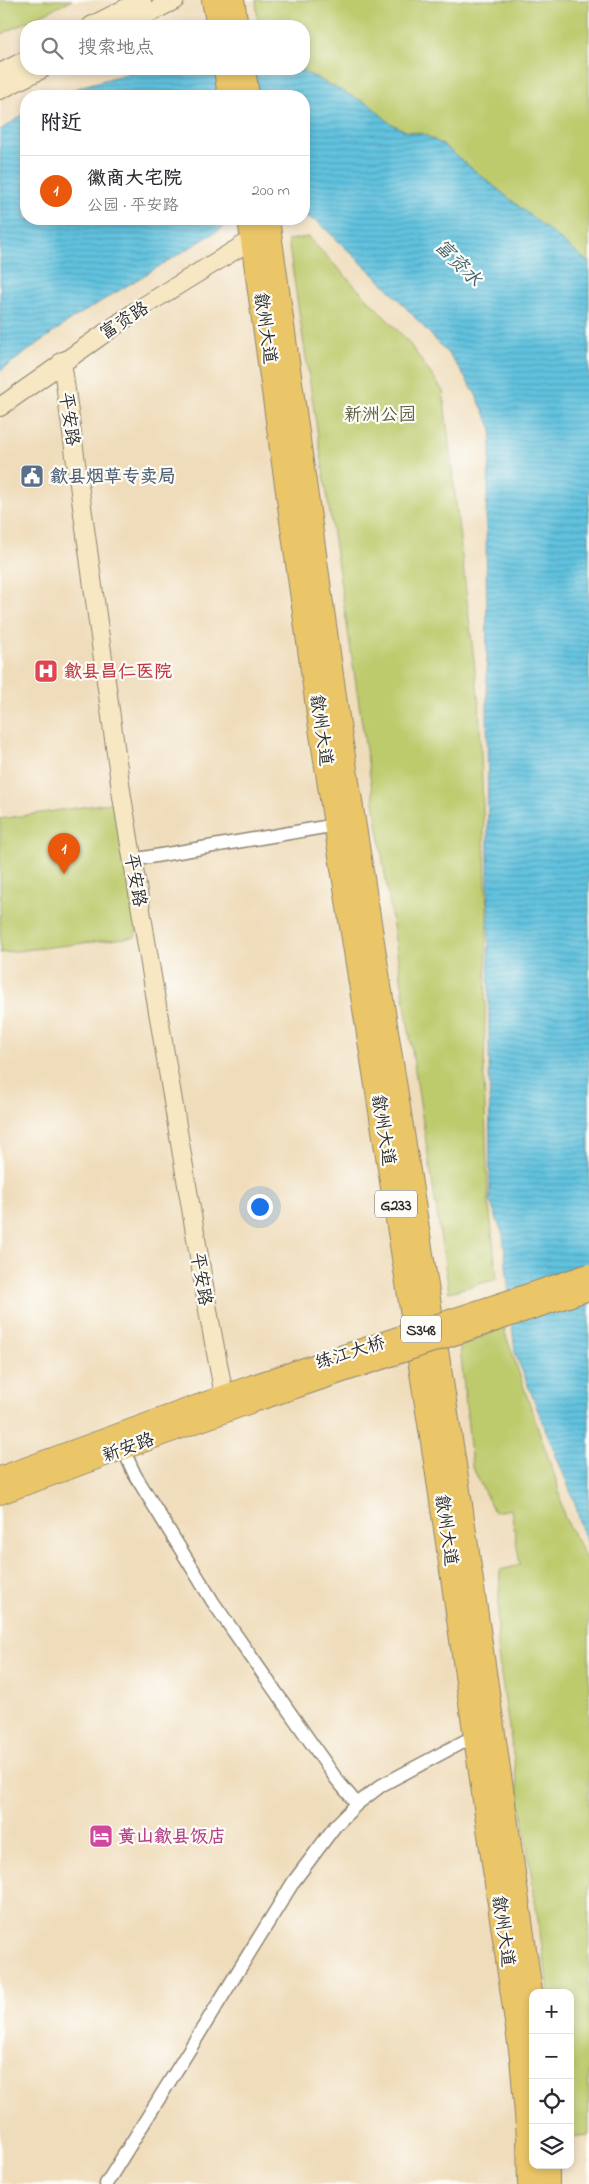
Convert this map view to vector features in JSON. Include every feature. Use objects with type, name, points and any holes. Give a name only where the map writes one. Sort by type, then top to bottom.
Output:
[{"type":"highway","points":[[214,0],[218,20]]},
{"type":"highway","points":[[232,0],[235,20]]},
{"type":"highway","points":[[227,75],[229,90]]},
{"type":"highway","points":[[244,75],[246,90]]},
{"type":"highway","name":"歙州大道","points":[[257,225],[336,825],[440,1487],[522,2057],[529,2128],[530,2184]]},
{"type":"highway","name":"歙州大道","points":[[257,225],[457,1484],[530,1989]]},
{"type":"highway","points":[[547,2169],[547,2184]]},
{"type":"main road","name":"练江大桥","points":[[255,1393],[589,1274]]},
{"type":"main road","name":"练江大桥","points":[[255,1393],[589,1290]]},
{"type":"main road","name":"新安路","points":[[0,1476],[224,1396],[255,1393]]},
{"type":"main road","name":"新安路","points":[[0,1494],[123,1449],[255,1393]]},
{"type":"street","points":[[103,20],[142,0]]},
{"type":"street","points":[[136,20],[175,0]]},
{"type":"street","points":[[0,74],[20,63]]},
{"type":"street","points":[[0,90],[30,75]]},
{"type":"street","name":"富资路","points":[[0,407],[62,361],[257,225]]},
{"type":"street","name":"平安路","points":[[62,361],[132,860],[208,1316],[224,1396]]},
{"type":"street","points":[[132,860],[336,825]]},
{"type":"street","points":[[123,1449],[135,1475],[213,1602],[337,1780],[357,1804]]},
{"type":"street","points":[[106,2184],[294,1882],[336,1825],[357,1804],[382,1785],[476,1735]]},
{"type":"green space","points":[[0,0],[72,0],[31,20],[20,20],[20,25],[0,35]]},
{"type":"green space","points":[[256,0],[589,0],[589,263],[443,145],[423,134],[405,131],[310,75],[310,20],[258,20]]},
{"type":"green space","name":"新洲公园","points":[[308,237],[406,339],[443,391],[479,704],[487,910],[484,1077],[488,1195],[497,1279],[449,1292],[288,240]]},
{"type":"green space","points":[[117,802],[137,929],[135,937],[0,953],[0,819]]},
{"type":"green space","points":[[503,1327],[557,1483],[564,1516],[589,1564],[589,2135],[574,2137],[574,1989],[548,1989],[497,1648],[500,1570],[520,1565],[511,1509],[494,1512],[472,1466],[460,1347]]},
{"type":"water","name":"富资水","points":[[122,75],[310,75],[370,105],[390,123],[405,131],[423,134],[443,145],[589,263],[589,1546],[582,1530],[575,1503],[515,1353],[503,1235],[490,1201],[486,513],[492,429],[475,393],[452,358],[387,287],[318,222],[310,219],[310,90],[73,90]]},
{"type":"water","points":[[20,117],[20,225],[227,225],[72,319],[0,371],[0,130]]},
{"type":"place","name":"歙县烟草专卖局","points":[[32,476]]},
{"type":"place","name":"歙县昌仁医院","points":[[46,671]]},
{"type":"place","name":"徽商大宅院","points":[[64,874]]},
{"type":"place","name":"黄山歙县饭店","points":[[101,1836]]}]
